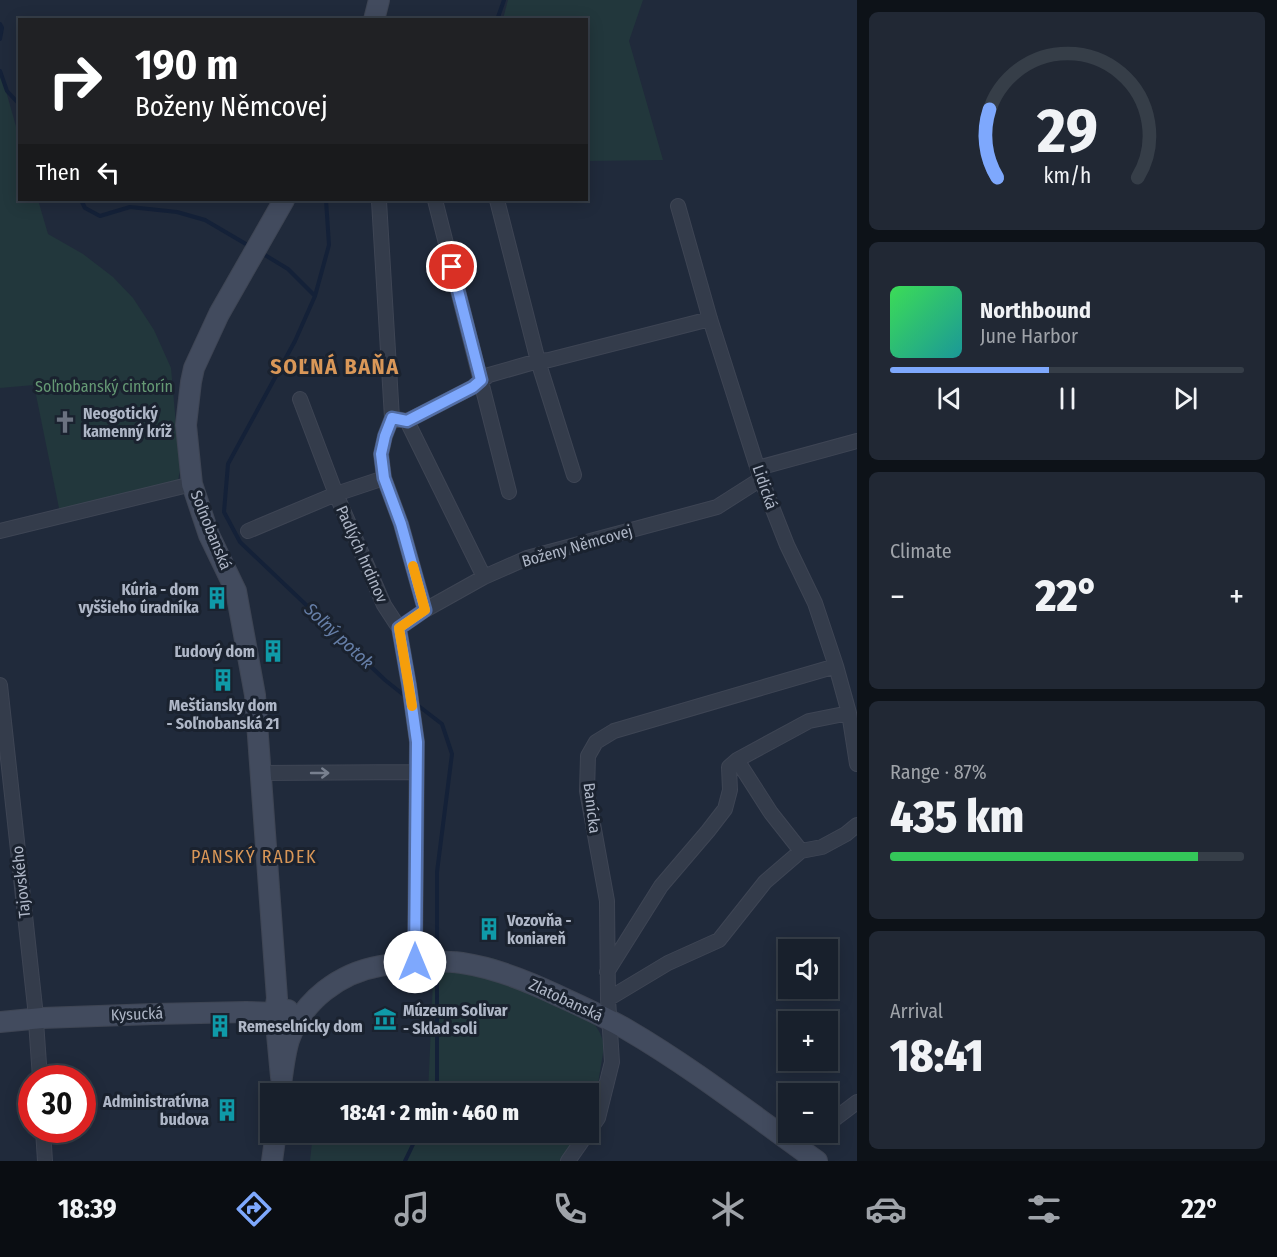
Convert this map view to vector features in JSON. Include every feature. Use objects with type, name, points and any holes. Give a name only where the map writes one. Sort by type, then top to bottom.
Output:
[{"type":"street","points":[[374,18],[379,0]]},
{"type":"street","name":"Soľnobanská","points":[[281,1083],[275,1013],[277,998],[255,695],[236,591],[209,535],[192,484],[186,425],[194,368],[219,314],[283,201]]},
{"type":"street","points":[[379,201],[392,418],[381,454],[384,478],[401,524],[425,610]]},
{"type":"street","points":[[435,201],[509,492]]},
{"type":"street","points":[[497,201],[538,361],[574,475]]},
{"type":"street","name":"Lidická","points":[[678,206],[710,319],[760,473],[787,545],[815,603],[852,715],[857,764]]},
{"type":"street","points":[[392,418],[407,421],[473,387],[489,375],[710,319]]},
{"type":"street","name":"Padlých hrdinov","points":[[300,399],[336,494],[384,605],[399,628],[417,742],[421,962]]},
{"type":"street","points":[[407,421],[484,577]]},
{"type":"street","name":"Boženy Němcovej","points":[[399,628],[425,610],[484,577],[527,558],[717,507],[760,473],[857,441]]},
{"type":"street","points":[[248,531],[336,494],[384,478]]},
{"type":"street","points":[[0,531],[192,484]]},
{"type":"street","name":"Banícka","points":[[568,1161],[598,1118],[612,1062],[607,972],[607,901],[587,791],[588,756],[596,742],[614,731],[836,666]]},
{"type":"street","name":"Tajovského","points":[[0,685],[39,1065]]},
{"type":"street","points":[[607,972],[661,886],[725,809],[730,790],[729,767],[737,760],[809,721],[852,715]]},
{"type":"street","points":[[737,760],[771,813],[801,851]]},
{"type":"street","points":[[261,773],[416,772]]},
{"type":"street","points":[[608,999],[668,963],[719,940],[765,882],[801,851],[822,847],[857,825]]},
{"type":"street","name":"Zlatobanská","points":[[300,1019],[316,998],[345,977],[364,969],[421,962],[459,963],[497,971],[521,979],[609,1020],[688,1069],[817,1161]]},
{"type":"street","points":[[275,1013],[284,1020],[300,1019]]},
{"type":"street","name":"Kysucká","points":[[0,1022],[36,1018],[154,1014],[275,1013]]},
{"type":"street","points":[[281,1083],[286,1050],[300,1019]]},
{"type":"street","points":[[838,1116],[857,1102]]},
{"type":"street","points":[[44,1143],[45,1161]]},
{"type":"street","points":[[272,1161],[274,1143]]},
{"type":"street","points":[[798,1148],[804,1143]]},
{"type":"green space","points":[[508,0],[643,0],[629,41],[663,160],[588,161],[588,18],[503,18]]},
{"type":"green space","name":"Soľnobanský cintorín","points":[[0,70],[18,133],[18,201],[38,201],[48,234],[83,254],[113,277],[133,298],[154,330],[171,368],[180,470],[178,481],[60,513],[34,385],[0,388]]},
{"type":"green space","points":[[493,958],[562,989],[591,1018],[600,1033],[604,1044],[598,1083],[428,1083],[434,959]]},
{"type":"green space","points":[[312,1143],[576,1143],[566,1161],[310,1161]]},
{"type":"waterway","name":"Soľný potok","points":[[498,18],[504,0]]},
{"type":"waterway","points":[[0,24],[2,28],[0,39]]},
{"type":"waterway","points":[[0,71],[7,91],[18,103]]},
{"type":"waterway","points":[[82,201],[85,208],[100,216],[130,207],[177,212],[205,220],[251,247]]},
{"type":"waterway","name":"Soľný potok","points":[[326,201],[329,245],[315,296],[295,341],[228,464],[224,512],[240,542],[385,680],[405,696]]},
{"type":"waterway","points":[[260,252],[288,269],[315,296]]},
{"type":"waterway","name":"Soľný potok","points":[[416,704],[442,724],[452,754],[437,872],[437,957]]},
{"type":"waterway","name":"Soľný potok","points":[[437,967],[437,1083]]},
{"type":"waterway","name":"Soľný potok","points":[[405,1161],[414,1143]]},
{"type":"slow traffic","points":[[412,706],[399,628],[425,610],[413,566]]},
{"type":"place","name":"Neogotický kamenný kríž","points":[[65,422]]},
{"type":"place","name":"Kúria - dom vyššieho úradníka","points":[[217,598]]},
{"type":"place","name":"Ľudový dom","points":[[273,651]]},
{"type":"place","name":"Meštiansky dom - Soľnobanská 21","points":[[223,680]]},
{"type":"place","name":"Vozovňa - koniareň","points":[[489,929]]},
{"type":"place","name":"Múzeum Solivar - Sklad soli","points":[[385,1019]]},
{"type":"place","name":"Remeselnícky dom","points":[[220,1026]]},
{"type":"place","name":"Administratívna budova","points":[[227,1110]]},
{"type":"district","name":"SOĽNÁ BAŇA","points":[[335,366]]},
{"type":"district","name":"PANSKÝ RADEK","points":[[254,857]]},
{"type":"route","points":[[415,962],[417,742],[399,628],[425,610],[401,524],[384,478],[381,454],[392,418],[407,421],[473,387],[481,380],[452,267]]}]
